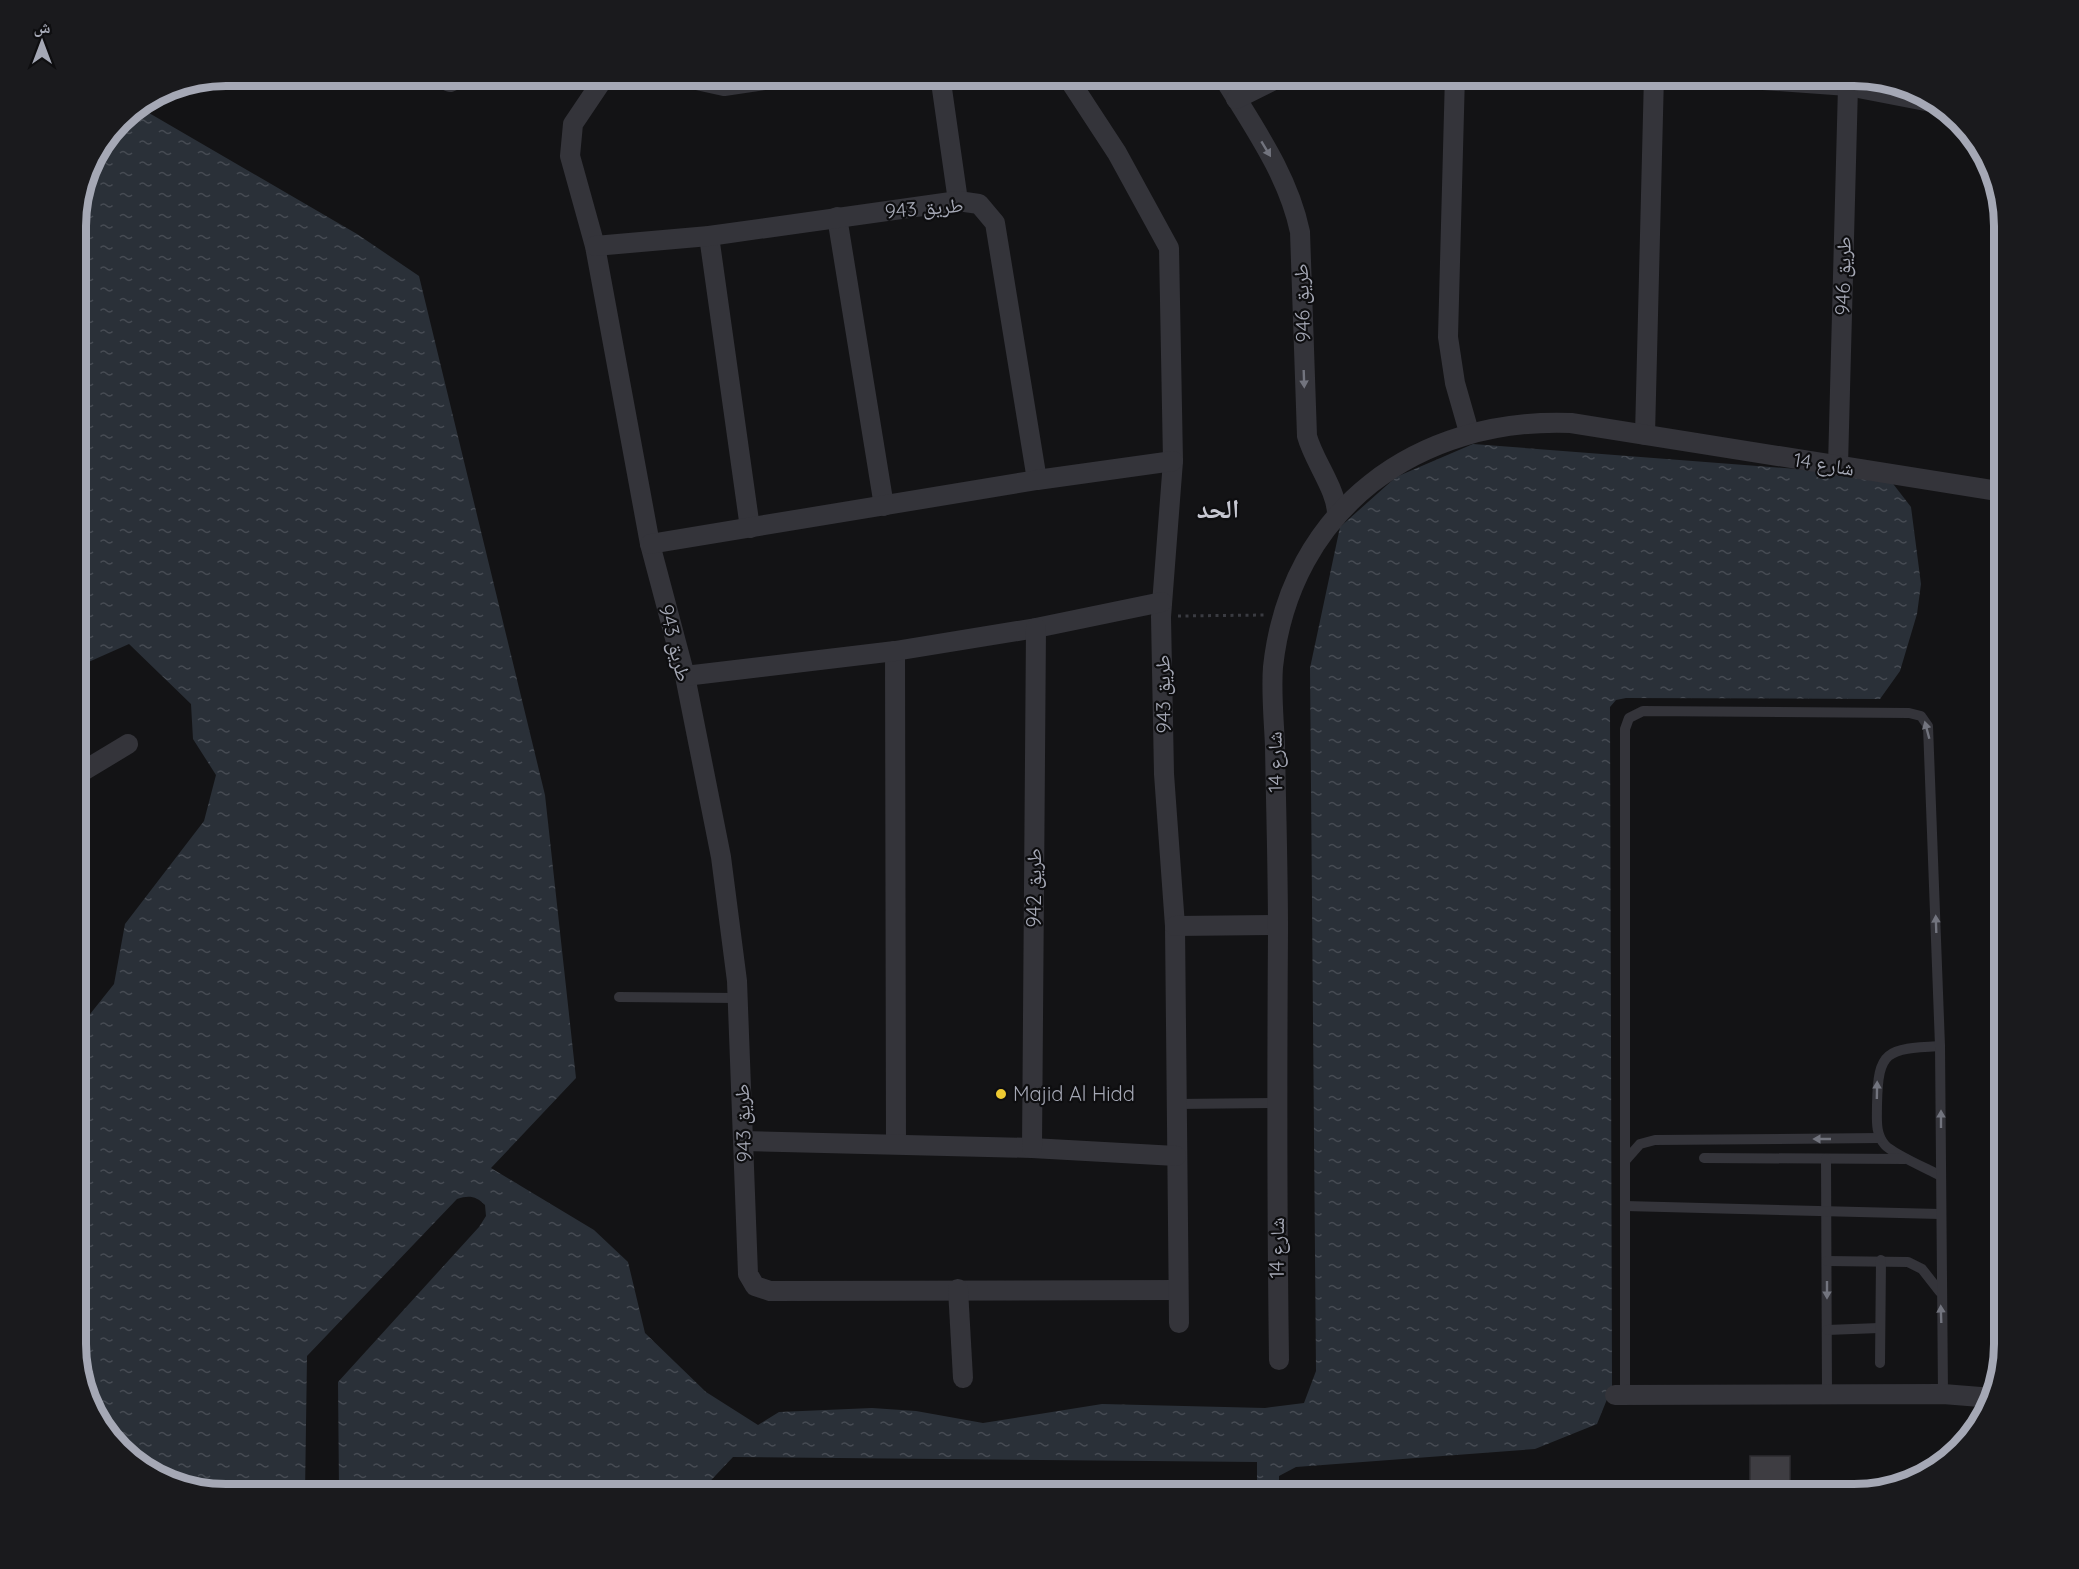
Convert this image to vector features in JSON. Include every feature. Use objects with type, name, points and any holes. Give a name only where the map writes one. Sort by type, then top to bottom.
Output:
[{"type":"street","name":"طريق 943","points":[[1073,85],[1117,153],[1169,248],[1173,461],[1161,609],[1164,774],[1175,926],[1179,1323]]},
{"type":"street","name":"طريق 946","points":[[1228,85],[1282,178],[1296,213],[1299,232],[1307,436],[1312,453],[1335,497],[1337,516]]},
{"type":"street","points":[[1236,99],[1263,85]]},
{"type":"street","points":[[1455,85],[1449,337],[1455,383],[1469,432]]},
{"type":"street","points":[[1645,435],[1654,85]]},
{"type":"street","points":[[1834,85],[1912,98]]},
{"type":"street","name":"طريق 943","points":[[598,86],[578,114],[569,145],[570,156],[594,246],[650,544],[685,676],[721,857],[737,998],[748,1274],[755,1286],[770,1291],[1178,1290]]},
{"type":"street","points":[[942,86],[958,201]]},
{"type":"street","name":"طريق 946","points":[[1838,466],[1848,86]]},
{"type":"street","name":"طريق 943","points":[[594,246],[709,236],[958,201],[979,204],[995,223],[1037,480]]},
{"type":"street","points":[[837,217],[884,506]]},
{"type":"street","points":[[709,236],[750,528]]},
{"type":"street","name":"شارع 14","points":[[1279,1360],[1278,925],[1273,668],[1284,615],[1308,559],[1337,516],[1382,474],[1414,454],[1469,432],[1536,422],[1571,423],[1994,490]]},
{"type":"street","points":[[650,544],[1037,480],[1173,461]]},
{"type":"street","points":[[685,676],[895,651],[1161,609]]},
{"type":"street","name":"طريق 942","points":[[1032,1148],[1036,628]]},
{"type":"street","points":[[895,651],[896,1143]]},
{"type":"street","points":[[86,769],[128,744]]},
{"type":"street","points":[[1175,926],[1278,925]]},
{"type":"street","points":[[744,1141],[896,1143],[1176,1156]]},
{"type":"street","points":[[958,1289],[963,1378]]},
{"type":"street","points":[[1620,1395],[1943,1394],[1983,1397]]},
{"type":"lane","points":[[1620,1395],[1625,1206],[1625,729],[1629,718],[1638,712],[1910,713],[1925,720],[1929,731],[1940,1046],[1940,1292],[1943,1394]]},
{"type":"lane","points":[[619,997],[737,998]]},
{"type":"lane","points":[[1940,1046],[1893,1053],[1883,1061],[1878,1073],[1877,1122],[1880,1138],[1889,1149],[1941,1176]]},
{"type":"lane","points":[[1176,1104],[1277,1103]]},
{"type":"lane","points":[[1625,1161],[1634,1149],[1655,1140],[1880,1138]]},
{"type":"lane","points":[[1704,1158],[1911,1159]]},
{"type":"lane","points":[[1826,1159],[1827,1395]]},
{"type":"lane","points":[[1625,1206],[1940,1214]]},
{"type":"lane","points":[[1827,1261],[1881,1260],[1917,1265],[1940,1292]]},
{"type":"lane","points":[[1880,1363],[1881,1260]]},
{"type":"lane","points":[[1827,1330],[1879,1328]]},
{"type":"path","points":[[1161,609],[1284,615]]},
{"type":"water","points":[[145,111],[357,234],[419,276],[545,795],[576,1078],[491,1168],[594,1230],[628,1262],[645,1333],[706,1392],[758,1425],[779,1412],[872,1408],[916,1411],[983,1423],[1102,1404],[1265,1408],[1304,1403],[1316,1371],[1310,668],[1340,527],[1396,477],[1473,444],[1887,476],[1911,507],[1921,584],[1917,614],[1900,671],[1880,699],[1626,698],[1616,700],[1610,707],[1612,1387],[1597,1424],[1535,1449],[1296,1467],[1279,1476],[1279,1484],[1257,1484],[1257,1462],[733,1457],[707,1484],[339,1484],[338,1382],[479,1227],[486,1216],[485,1205],[469,1197],[457,1199],[307,1356],[305,1484],[225,1484],[198,1481],[163,1469],[140,1455],[126,1443],[109,1421],[96,1397],[88,1371],[86,1353],[86,1019],[114,984],[125,924],[204,821],[216,775],[193,739],[191,704],[129,644],[86,663],[86,216],[90,189],[104,155],[126,126]]},
{"type":"building","points":[[1750,1456],[1790,1456],[1790,1484],[1750,1484]]},
{"type":"place","name":"Majid Al Hidd","points":[[1001,1094]]},
{"type":"district","name":"الحد","points":[[1218,509]]}]
